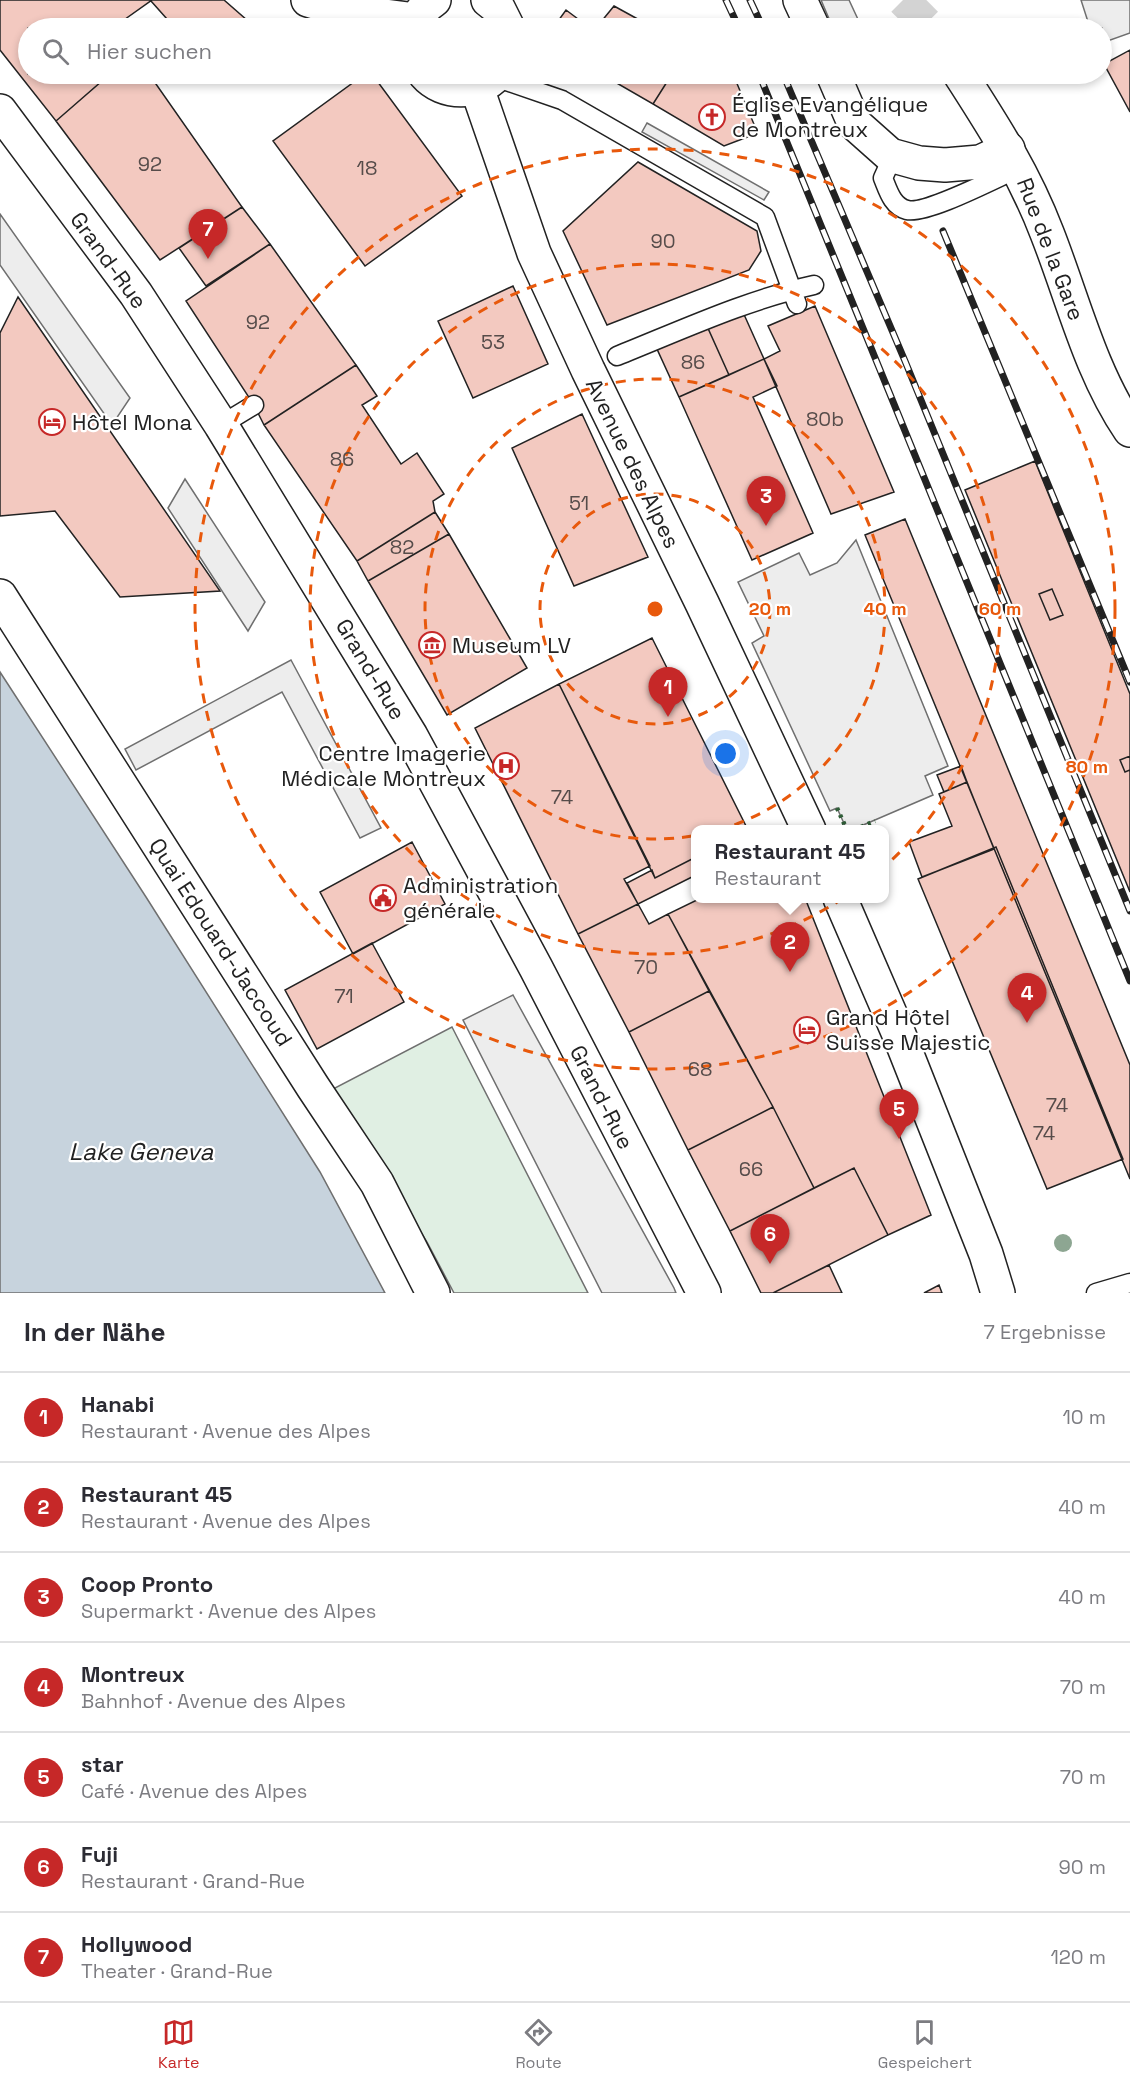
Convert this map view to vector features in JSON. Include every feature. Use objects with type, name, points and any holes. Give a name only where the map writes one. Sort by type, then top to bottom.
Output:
[{"type":"street","points":[[308,0],[344,11],[424,10]]},
{"type":"street","points":[[800,0],[808,18]]},
{"type":"street","points":[[438,84],[445,88],[461,90],[477,84]]},
{"type":"street","name":"Avenue des Alpes","points":[[491,84],[534,253],[807,825]]},
{"type":"street","points":[[836,84],[854,123],[890,155],[919,163],[945,165],[1013,158]]},
{"type":"street","name":"Rue de la Gare","points":[[966,84],[1013,158],[1047,233],[1081,327],[1104,381],[1130,430]]},
{"type":"street","name":"Grand-Rue","points":[[0,111],[136,294],[221,425],[411,735],[536,968],[704,1293]]},
{"type":"street","name":"Quai Edouard-Jaccoud","points":[[0,596],[377,1183],[433,1293]]},
{"type":"street","points":[[842,903],[898,1032],[986,1254],[998,1293]]},
{"type":"lane","points":[[507,84],[561,100],[765,217],[794,297]]},
{"type":"lane","points":[[893,156],[883,178],[891,199],[906,210],[924,209],[1013,158]]},
{"type":"lane","points":[[617,356],[728,311],[794,297],[814,285]]},
{"type":"lane","points":[[221,425],[254,405]]},
{"type":"lane","points":[[1096,1293],[1130,1283]]},
{"type":"green space","points":[[452,1027],[588,1293],[454,1293],[427,1242],[333,1089]]},
{"type":"shaded area","points":[[821,0],[849,0],[857,18],[829,18]]},
{"type":"shaded area","points":[[1081,0],[1130,0],[1130,33],[1112,39],[1112,18],[1087,18]]},
{"type":"shaded area","points":[[647,123],[769,192],[764,200],[642,132]]},
{"type":"shaded area","points":[[0,214],[130,398],[112,425],[0,265]]},
{"type":"shaded area","points":[[185,479],[265,602],[248,631],[168,508]]},
{"type":"shaded area","points":[[856,540],[948,766],[925,776],[933,795],[863,825],[845,825],[837,808],[830,811],[752,643],[764,636],[738,582],[799,553],[810,575],[837,563]]},
{"type":"shaded area","points":[[291,660],[381,828],[360,838],[282,692],[136,770],[125,749]]},
{"type":"shaded area","points":[[513,995],[676,1293],[602,1293],[463,1020]]},
{"type":"water","name":"Lake Geneva","points":[[0,672],[320,1172],[385,1293],[0,1293]]},
{"type":"building","points":[[0,0],[152,0],[127,18],[18,18],[18,73],[0,50]]},
{"type":"building","points":[[224,0],[245,18],[166,18],[151,1]]},
{"type":"building","points":[[614,6],[636,18],[604,18]]},
{"type":"building","points":[[566,10],[577,18],[560,18]]},
{"type":"building","points":[[1130,50],[1130,112],[1112,79],[1112,60]]},
{"type":"building","points":[[27,84],[99,84],[56,121]]},
{"type":"building","points":[[99,84],[156,84],[242,207],[160,260],[56,121]]},
{"type":"building","points":[[351,84],[379,84],[462,196],[365,266],[273,141]]},
{"type":"building","points":[[618,84],[666,84],[653,104]]},
{"type":"building","name":"Église Evangélique de Montreux","points":[[666,84],[737,84],[756,129],[750,136],[724,146],[653,104]]},
{"type":"building","points":[[638,162],[757,231],[761,251],[749,270],[607,325],[563,231]]},
{"type":"building","points":[[242,207],[270,244],[206,286],[179,248]]},
{"type":"building","points":[[270,244],[356,365],[264,425],[254,405],[186,301]]},
{"type":"building","points":[[513,286],[548,364],[473,398],[438,321]]},
{"type":"building","name":"Hôtel Mona","points":[[18,297],[220,591],[120,597],[55,511],[0,516],[0,333]]},
{"type":"building","points":[[815,306],[894,492],[831,514],[764,359],[780,351],[768,326]]},
{"type":"building","points":[[742,310],[764,359],[729,375],[707,326]]},
{"type":"building","points":[[707,326],[729,375],[679,397],[657,349]]},
{"type":"building","points":[[764,359],[777,386],[753,397],[813,533],[752,560],[679,397]]},
{"type":"building","points":[[356,365],[377,396],[362,405],[401,464],[417,453],[444,494],[433,501],[435,512],[357,561],[264,425]]},
{"type":"building","points":[[582,414],[648,557],[574,586],[512,448]]},
{"type":"building","points":[[1035,461],[1130,694],[1130,892],[965,490]]},
{"type":"building","points":[[435,512],[449,534],[368,581],[357,561]]},
{"type":"building","points":[[905,519],[1130,1065],[1130,1179],[865,535]]},
{"type":"building","points":[[449,534],[527,668],[447,715],[368,581]]},
{"type":"building","points":[[1052,589],[1063,615],[1050,620],[1039,594]]},
{"type":"building","points":[[652,638],[746,825],[691,825],[691,860],[655,878],[559,684]]},
{"type":"building","points":[[559,684],[650,866],[624,879],[638,904],[578,934],[475,728]]},
{"type":"building","points":[[1130,756],[1130,770],[1125,772],[1120,760]]},
{"type":"building","points":[[961,766],[967,782],[944,792],[937,775]]},
{"type":"building","points":[[967,782],[994,849],[922,877],[909,842],[952,826],[939,794]]},
{"type":"building","name":"Administration générale","points":[[412,842],[445,904],[353,954],[320,892]]},
{"type":"building","points":[[996,847],[1123,1159],[1047,1189],[918,879]]},
{"type":"building","points":[[691,860],[691,878],[638,904],[627,883],[652,870],[655,878]]},
{"type":"building","points":[[691,903],[807,903],[931,1215],[888,1235],[854,1168],[814,1188],[773,1107],[668,914]]},
{"type":"building","points":[[638,904],[649,924],[668,914],[709,991],[629,1032],[578,934]]},
{"type":"building","points":[[372,943],[404,1002],[317,1049],[285,990]]},
{"type":"building","points":[[709,991],[773,1107],[688,1150],[629,1032]]},
{"type":"building","points":[[773,1107],[814,1188],[730,1231],[688,1150]]},
{"type":"building","points":[[854,1168],[888,1235],[773,1293],[761,1293],[730,1231]]},
{"type":"building","points":[[829,1265],[842,1293],[773,1293]]},
{"type":"building","points":[[939,1285],[942,1293],[924,1293]]},
{"type":"tunnel","points":[[903,0],[921,18]]},
{"type":"railway","points":[[726,0],[734,18]]},
{"type":"railway","points":[[750,0],[758,18]]},
{"type":"railway","points":[[763,84],[1130,981]]},
{"type":"railway","points":[[787,84],[905,361],[1130,911]]},
{"type":"railway","points":[[943,231],[1130,682]]},
{"type":"hedge","points":[[837,808],[845,825]]},
{"type":"hedge","points":[[866,825],[875,821]]},
{"type":"place","name":"Église Evangélique de Montreux","points":[[712,117]]},
{"type":"place","name":"Hollywood","points":[[208,259]]},
{"type":"place","name":"Hôtel Mona","points":[[52,422]]},
{"type":"place","name":"Coop Pronto","points":[[766,526]]},
{"type":"place","name":"Museum LV","points":[[432,645]]},
{"type":"place","name":"Hanabi","points":[[668,717]]},
{"type":"place","name":"Centre Imagerie Médicale Montreux","points":[[506,766]]},
{"type":"place","name":"Administration générale","points":[[383,898]]},
{"type":"place","name":"Restaurant 45","points":[[790,972]]},
{"type":"place","name":"Montreux","points":[[1027,1023]]},
{"type":"place","name":"Grand Hôtel Suisse Majestic","points":[[807,1030]]},
{"type":"place","name":"star","points":[[899,1139]]},
{"type":"place","name":"Fuji","points":[[770,1264]]}]
